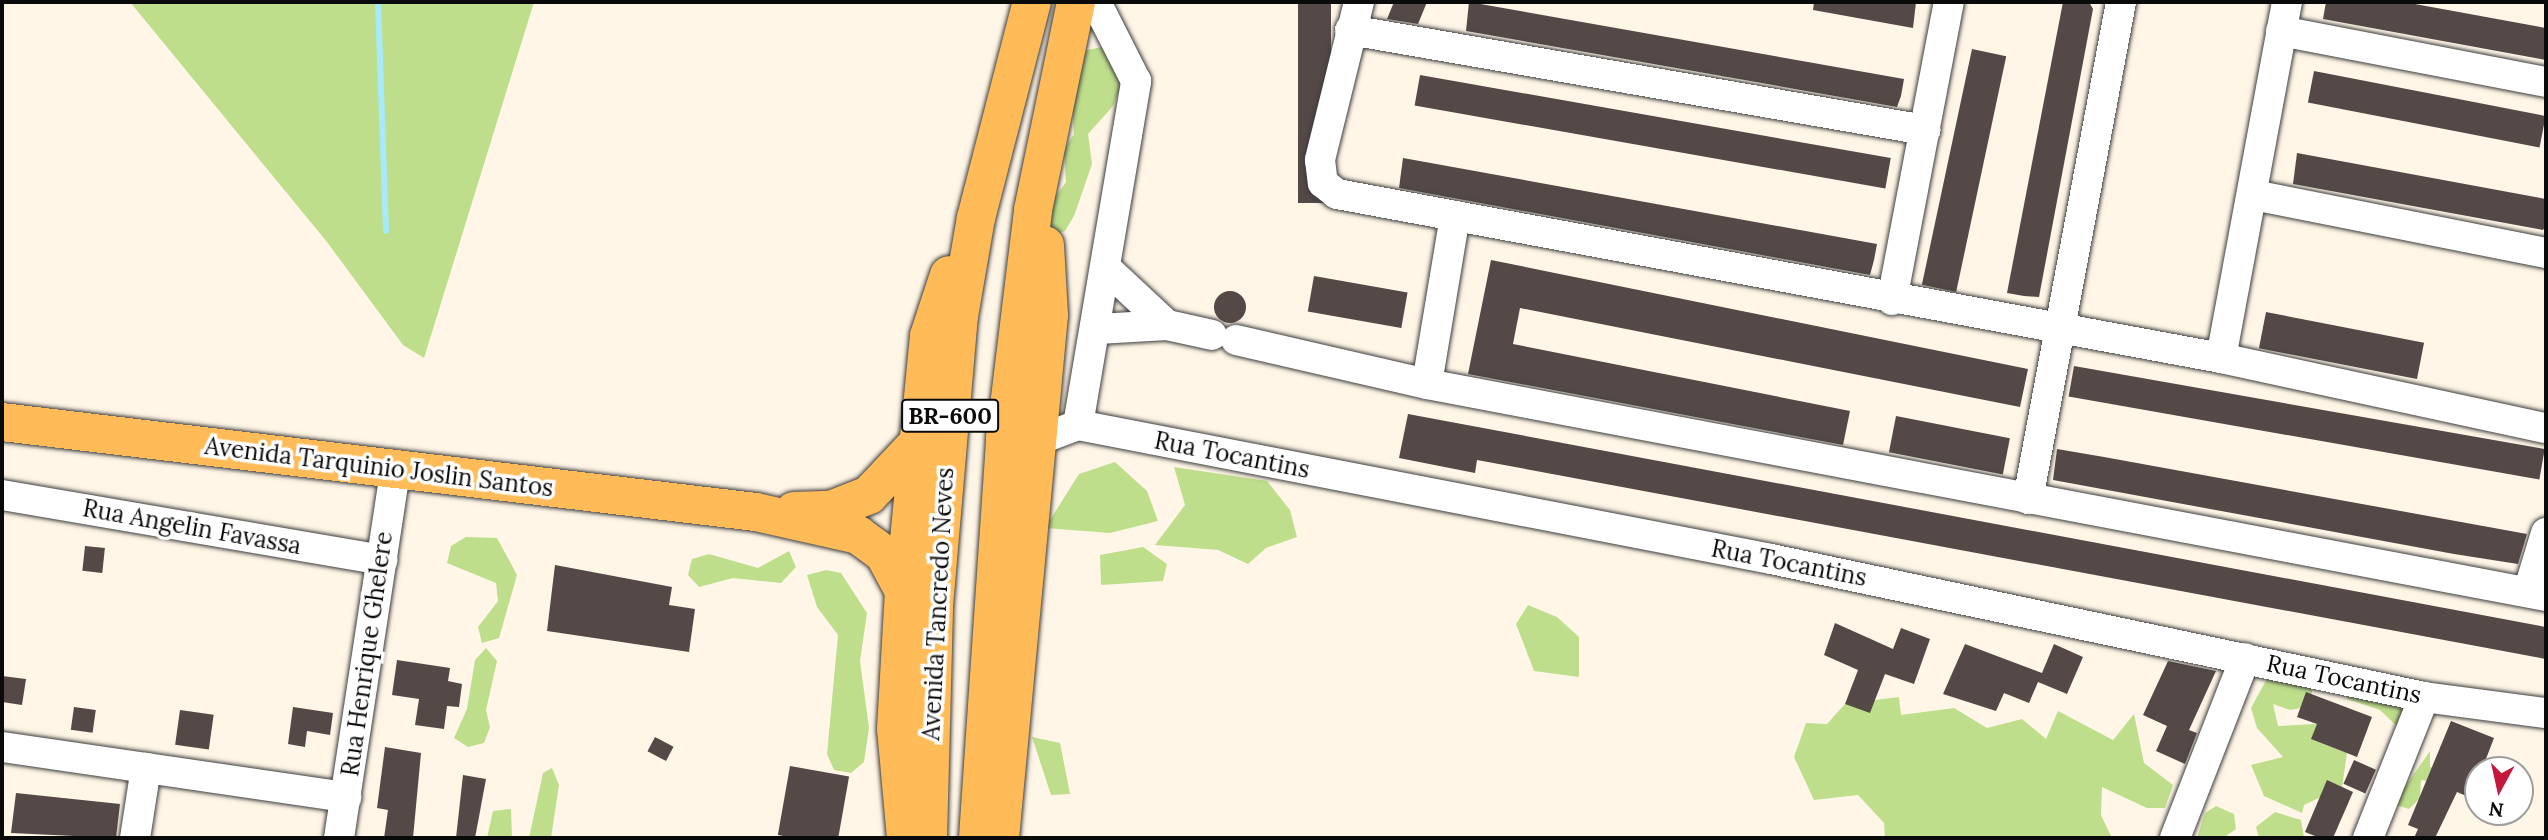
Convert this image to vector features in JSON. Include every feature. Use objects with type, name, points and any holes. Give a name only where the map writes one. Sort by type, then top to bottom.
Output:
[{"type":"main road","name":"Avenida Tancredo Neves","points":[[928,838],[944,326],[976,218],[1032,2]]},
{"type":"main road","name":"BR-600","points":[[978,838],[994,787],[989,612],[1018,323],[1033,210],[1076,2]]},
{"type":"main road","points":[[1000,838],[994,787],[1049,315],[1049,258],[1033,210]]},
{"type":"main road","points":[[906,838],[897,769],[904,591],[917,444],[944,326],[1018,323],[1039,388]]},
{"type":"main road","name":"Avenida Tarquinio Joslin Santos","points":[[2,422],[755,512],[858,536],[884,554],[904,591]]},
{"type":"main road","name":"Avenida Tarquinio Joslin Santos","points":[[755,512],[831,510],[869,495],[917,444]]},
{"type":"main road","points":[[897,769],[928,793],[994,787]]},
{"type":"street","points":[[1033,442],[1078,425],[1098,329],[1136,81],[1096,2]]},
{"type":"street","points":[[1359,2],[1320,160],[1323,183],[1337,194],[1892,300],[2221,358],[2546,428]]},
{"type":"street","points":[[1892,300],[1949,2]]},
{"type":"street","points":[[2028,499],[2120,2]]},
{"type":"street","points":[[2221,358],[2287,2]]},
{"type":"street","points":[[1350,30],[1926,130]]},
{"type":"street","points":[[2281,31],[2546,82]]},
{"type":"street","points":[[2253,195],[2546,253]]},
{"type":"street","points":[[1427,384],[1455,216]]},
{"type":"street","points":[[1107,269],[1167,325]]},
{"type":"street","points":[[1098,329],[1167,325],[1427,384],[2537,594],[2546,533]]},
{"type":"street","name":"Rua Tocantins","points":[[1078,425],[2424,696],[2546,713]]},
{"type":"street","name":"Rua Henrique Ghelere","points":[[339,838],[395,470]]},
{"type":"street","name":"Rua Angelin Favassa","points":[[2,495],[382,560]]},
{"type":"street","points":[[2175,838],[2245,658]]},
{"type":"street","points":[[2368,838],[2424,696]]},
{"type":"street","points":[[2,747],[346,797]]},
{"type":"street","points":[[135,838],[146,768]]},
{"type":"green space","points":[[130,2],[534,2],[424,358],[403,345],[327,242]]},
{"type":"green space","points":[[1130,41],[1128,68],[1113,106],[1088,134],[1092,164],[1074,216],[1065,231],[1053,235],[1048,207],[1066,182],[1064,150],[1074,134],[1072,99],[1083,51]]},
{"type":"green space","points":[[1115,462],[1147,491],[1158,521],[1110,533],[1045,528],[1079,474]]},
{"type":"green space","points":[[1174,467],[1267,481],[1290,510],[1297,537],[1266,548],[1248,564],[1218,550],[1155,545],[1185,505]]},
{"type":"green space","points":[[466,537],[497,538],[517,575],[499,638],[482,643],[478,627],[498,601],[496,583],[447,563],[451,546]]},
{"type":"green space","points":[[1143,547],[1167,564],[1163,581],[1101,585],[1100,555]]},
{"type":"green space","points":[[789,551],[796,567],[781,583],[733,578],[699,587],[688,575],[692,559],[709,554],[758,568]]},
{"type":"green space","points":[[826,570],[841,573],[867,613],[860,661],[869,728],[864,762],[851,773],[834,770],[827,754],[838,635],[817,607],[807,575]]},
{"type":"green space","points":[[1528,605],[1557,617],[1579,637],[1579,677],[1534,671],[1516,624]]},
{"type":"green space","points":[[486,648],[497,661],[486,710],[490,727],[484,743],[468,747],[454,738],[467,709],[475,660]]},
{"type":"green space","points":[[2269,675],[2312,675],[2312,706],[2290,710],[2273,704],[2278,726],[2317,724],[2324,744],[2347,753],[2342,787],[2304,805],[2302,813],[2264,796],[2251,765],[2283,757],[2257,728],[2251,708]]},
{"type":"green space","points":[[2353,688],[2404,704],[2400,729],[2380,710],[2347,699]]},
{"type":"green space","points":[[1899,697],[1901,715],[1954,708],[1987,728],[2022,719],[2046,739],[2058,711],[2113,740],[2134,714],[2144,763],[2173,785],[2165,808],[2147,808],[2102,787],[2101,815],[2112,838],[1885,838],[1884,823],[1858,795],[1814,800],[1794,757],[1806,723],[1827,724],[1845,704]]},
{"type":"green space","points":[[1032,737],[1060,743],[1070,794],[1051,795]]},
{"type":"green space","points":[[2430,751],[2430,767],[2441,770],[2433,782],[2421,780],[2420,798],[2409,809],[2393,804]]},
{"type":"green space","points":[[552,768],[559,785],[551,838],[529,838],[543,773]]},
{"type":"green space","points":[[2216,806],[2234,814],[2236,829],[2223,838],[2197,838],[2205,813]]},
{"type":"green space","points":[[511,809],[512,838],[487,838],[493,811]]},
{"type":"green space","points":[[2275,812],[2301,820],[2304,838],[2259,838],[2256,827]]},
{"type":"building","points":[[1298,2],[1331,2],[1331,203],[1298,203]]},
{"type":"building","points":[[1394,2],[1427,2],[1418,24],[1387,19]]},
{"type":"building","points":[[1469,2],[1904,79],[1901,96],[1897,107],[1466,31]]},
{"type":"building","points":[[1814,2],[1916,2],[1913,28],[1813,10]]},
{"type":"building","points":[[2063,2],[2089,2],[2093,9],[2039,297],[2024,296],[2007,293]]},
{"type":"building","points":[[2326,2],[2404,2],[2546,28],[2546,60],[2323,19]]},
{"type":"building","points":[[1972,49],[2006,56],[1956,292],[1922,285]]},
{"type":"building","points":[[2314,71],[2546,116],[2540,147],[2308,102]]},
{"type":"building","points":[[1420,75],[1891,158],[1885,189],[1415,106]]},
{"type":"building","points":[[2297,153],[2546,199],[2546,225],[2543,230],[2293,184]]},
{"type":"building","points":[[1403,158],[1877,244],[1874,260],[1870,275],[1399,188]]},
{"type":"building","points":[[1491,260],[2028,369],[2020,407],[1520,308],[1513,344],[1850,411],[1843,445],[1468,374]]},
{"type":"building","points":[[1314,276],[1408,292],[1401,328],[1308,311]]},
{"type":"building","points":[[1230,291],[1241,296],[1246,307],[1241,318],[1230,323],[1219,318],[1214,307],[1219,296]]},
{"type":"building","points":[[2266,312],[2424,343],[2417,379],[2259,348]]},
{"type":"building","points":[[2074,366],[2545,449],[2539,480],[2069,397]]},
{"type":"building","points":[[1408,414],[2546,627],[2546,659],[1477,460],[1475,473],[1399,458]]},
{"type":"building","points":[[1896,416],[2010,438],[2003,474],[1889,452]]},
{"type":"building","points":[[2057,449],[2527,534],[2518,564],[2454,554],[2053,480]]},
{"type":"building","points":[[85,546],[105,548],[102,573],[82,571]]},
{"type":"building","points":[[555,565],[672,587],[669,605],[695,609],[689,652],[547,631]]},
{"type":"building","points":[[1835,623],[1893,649],[1901,628],[1930,639],[1914,684],[1885,674],[1870,713],[1845,704],[1858,670],[1824,655]]},
{"type":"building","points":[[1965,644],[2042,673],[2054,644],[2083,657],[2067,694],[2038,682],[2029,703],[2004,693],[1996,711],[1943,694]]},
{"type":"building","points":[[397,660],[450,668],[448,681],[462,684],[459,707],[447,706],[444,729],[415,725],[419,699],[392,695]]},
{"type":"building","points":[[2168,661],[2216,671],[2189,730],[2197,733],[2185,764],[2156,751],[2167,726],[2143,715]]},
{"type":"building","points":[[2,676],[26,679],[22,705],[2,702]]},
{"type":"building","points":[[2306,692],[2372,717],[2357,757],[2311,739],[2317,724],[2297,717]]},
{"type":"building","points":[[74,707],[96,710],[93,733],[71,730]]},
{"type":"building","points":[[293,707],[333,713],[330,735],[307,731],[305,747],[288,744]]},
{"type":"building","points":[[180,710],[214,715],[209,749],[175,745]]},
{"type":"building","points":[[2451,721],[2494,738],[2487,756],[2464,756],[2464,795],[2457,792],[2435,838],[2414,838],[2418,829],[2408,825]]},
{"type":"building","points":[[655,737],[674,747],[666,761],[647,751]]},
{"type":"building","points":[[385,747],[421,753],[413,838],[384,838],[388,810],[377,808]]},
{"type":"building","points":[[2354,760],[2376,770],[2365,794],[2343,784]]},
{"type":"building","points":[[790,766],[849,776],[838,838],[795,838],[778,835]]},
{"type":"building","points":[[463,775],[486,779],[475,838],[456,838]]},
{"type":"building","points":[[2327,780],[2353,792],[2333,838],[2320,838],[2305,832]]},
{"type":"building","points":[[16,793],[120,804],[116,838],[11,833]]},
{"type":"waterway","points":[[378,2],[386,231]]}]
